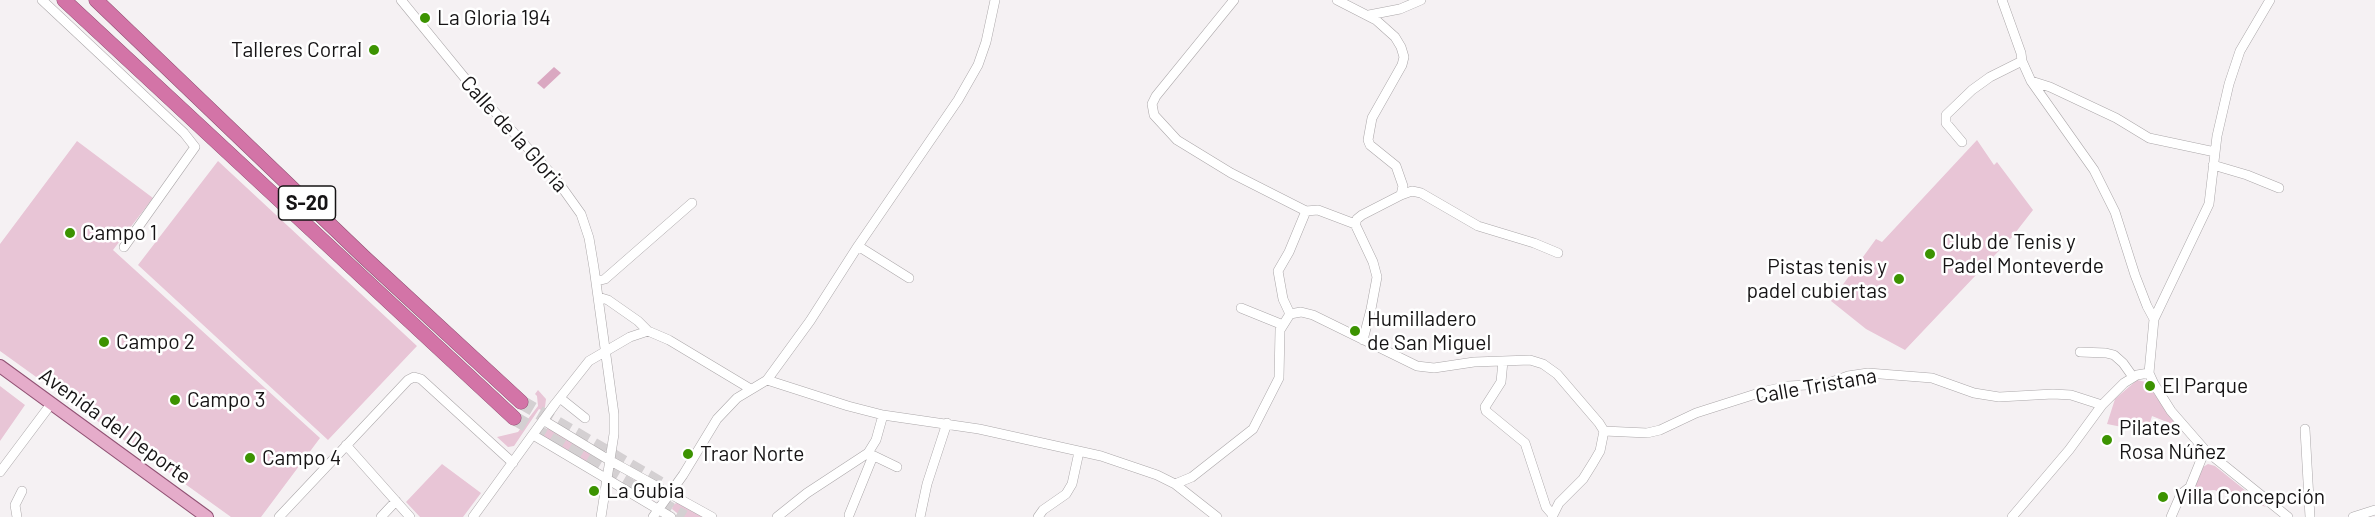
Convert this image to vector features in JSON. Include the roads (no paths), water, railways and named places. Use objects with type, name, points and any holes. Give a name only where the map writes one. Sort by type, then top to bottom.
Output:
[{"type":"highway","name":"S-20","points":[[64,0],[514,418]]},
{"type":"highway","name":"S-20","points":[[96,0],[364,257],[521,402]]},
{"type":"main road","name":"Avenida del Deporte","points":[[0,366],[207,517]]},
{"type":"street","points":[[42,0],[184,133],[195,147],[124,247]]},
{"type":"street","name":"Calle de la Gloria","points":[[401,0],[466,80],[556,179],[581,214],[589,238],[597,281],[614,414],[614,434],[601,517]]},
{"type":"street","points":[[656,514],[717,419],[749,388],[767,380],[819,308],[858,246],[974,75],[986,42],[995,0]]},
{"type":"street","points":[[1234,0],[1156,96],[1152,110],[1162,126],[1191,150],[1306,211],[1318,210],[1355,225],[1373,262],[1377,277],[1363,340]]},
{"type":"street","points":[[1337,0],[1369,15],[1395,37],[1404,57],[1402,65],[1372,118],[1368,140],[1370,145],[1396,166],[1403,186],[1401,195]]},
{"type":"street","points":[[1369,15],[1400,9],[1421,0]]},
{"type":"street","points":[[2002,0],[2031,81],[2094,171],[2109,199],[2146,306],[2154,319]]},
{"type":"street","points":[[2270,0],[2240,51],[2222,111],[2209,204],[2154,319],[2150,373],[2171,411],[2205,450],[2288,517]]},
{"type":"street","points":[[1962,142],[1946,123],[1946,115],[1972,90],[2022,61]]},
{"type":"street","points":[[2031,81],[2050,87],[2116,118],[2150,138],[2215,152]]},
{"type":"street","points":[[2214,165],[2279,188]]},
{"type":"street","points":[[1355,225],[1357,219],[1362,216],[1412,191],[1422,193],[1478,226],[1558,253]]},
{"type":"street","points":[[597,281],[605,279],[692,203]]},
{"type":"street","points":[[1290,314],[1283,299],[1278,271],[1289,252],[1306,211]]},
{"type":"street","points":[[858,246],[909,278]]},
{"type":"street","points":[[598,297],[608,300],[648,331],[678,345],[749,388]]},
{"type":"street","points":[[1241,308],[1282,325]]},
{"type":"street","points":[[1175,484],[1191,477],[1253,429],[1279,378],[1279,341],[1282,325],[1290,314],[1301,312],[1313,315],[1417,366],[1434,368],[1474,362],[1530,360],[1543,364],[1557,374],[1604,431],[1600,451],[1593,463],[1552,516],[1546,507],[1527,447],[1486,411],[1485,407],[1501,382],[1503,361]]},
{"type":"street","points":[[473,517],[543,420],[590,361],[598,354],[605,353],[630,337],[648,331]]},
{"type":"street","points":[[2080,352],[2114,355],[2133,377]]},
{"type":"street","name":"Calle Tristana","points":[[1604,431],[1647,433],[1660,430],[1696,413],[1762,392],[1788,386],[1826,384],[1848,376],[1868,373],[1932,378],[1974,393],[1999,397],[2071,395],[2102,405]]},
{"type":"street","points":[[2012,517],[2069,450],[2102,405],[2133,377],[2150,373]]},
{"type":"street","points":[[279,517],[408,380],[414,377],[421,380],[513,463]]},
{"type":"street","points":[[767,380],[883,415],[947,423],[1079,452],[1135,467],[1175,484],[1217,517]]},
{"type":"street","points":[[560,398],[585,418]]},
{"type":"street","points":[[0,472],[51,404]]},
{"type":"street","points":[[849,515],[883,415]]},
{"type":"street","points":[[543,420],[609,460],[712,517]]},
{"type":"street","points":[[920,517],[927,484],[947,423]]},
{"type":"street","points":[[2305,429],[2310,517]]},
{"type":"street","points":[[533,435],[656,514],[671,517]]},
{"type":"street","points":[[346,445],[410,517]]},
{"type":"street","points":[[2171,517],[2181,494],[2190,487],[2205,450]]},
{"type":"street","points":[[1038,517],[1066,494],[1072,484],[1079,452]]},
{"type":"street","points":[[870,454],[897,467]]},
{"type":"street","points":[[777,517],[807,493],[870,454]]},
{"type":"street","points":[[17,517],[15,505],[22,491]]},
{"type":"street","points":[[381,517],[396,501]]},
{"type":"street","points":[[2353,517],[2375,510]]},
{"type":"tunnel","points":[[521,402],[666,487]]},
{"type":"tunnel","points":[[514,418],[684,517]]},
{"type":"place","name":"La Gloria 194","points":[[425,18]]},
{"type":"place","name":"Talleres Corral","points":[[374,50]]},
{"type":"place","name":"Campo 1","points":[[70,233]]},
{"type":"place","name":"Club de Tenis y Padel Monteverde","points":[[1930,254]]},
{"type":"place","name":"Pistas tenis y padel cubiertas","points":[[1899,279]]},
{"type":"place","name":"Humilladero de San Miguel","points":[[1355,331]]},
{"type":"place","name":"Campo 2","points":[[104,342]]},
{"type":"place","name":"El Parque","points":[[2150,386]]},
{"type":"place","name":"Campo 3","points":[[175,400]]},
{"type":"place","name":"Pilates Rosa Núñez","points":[[2107,440]]},
{"type":"place","name":"Traor Norte","points":[[688,454]]},
{"type":"place","name":"Campo 4","points":[[250,458]]},
{"type":"place","name":"La Gubia","points":[[594,491]]},
{"type":"place","name":"Villa Concepción","points":[[2163,497]]}]
